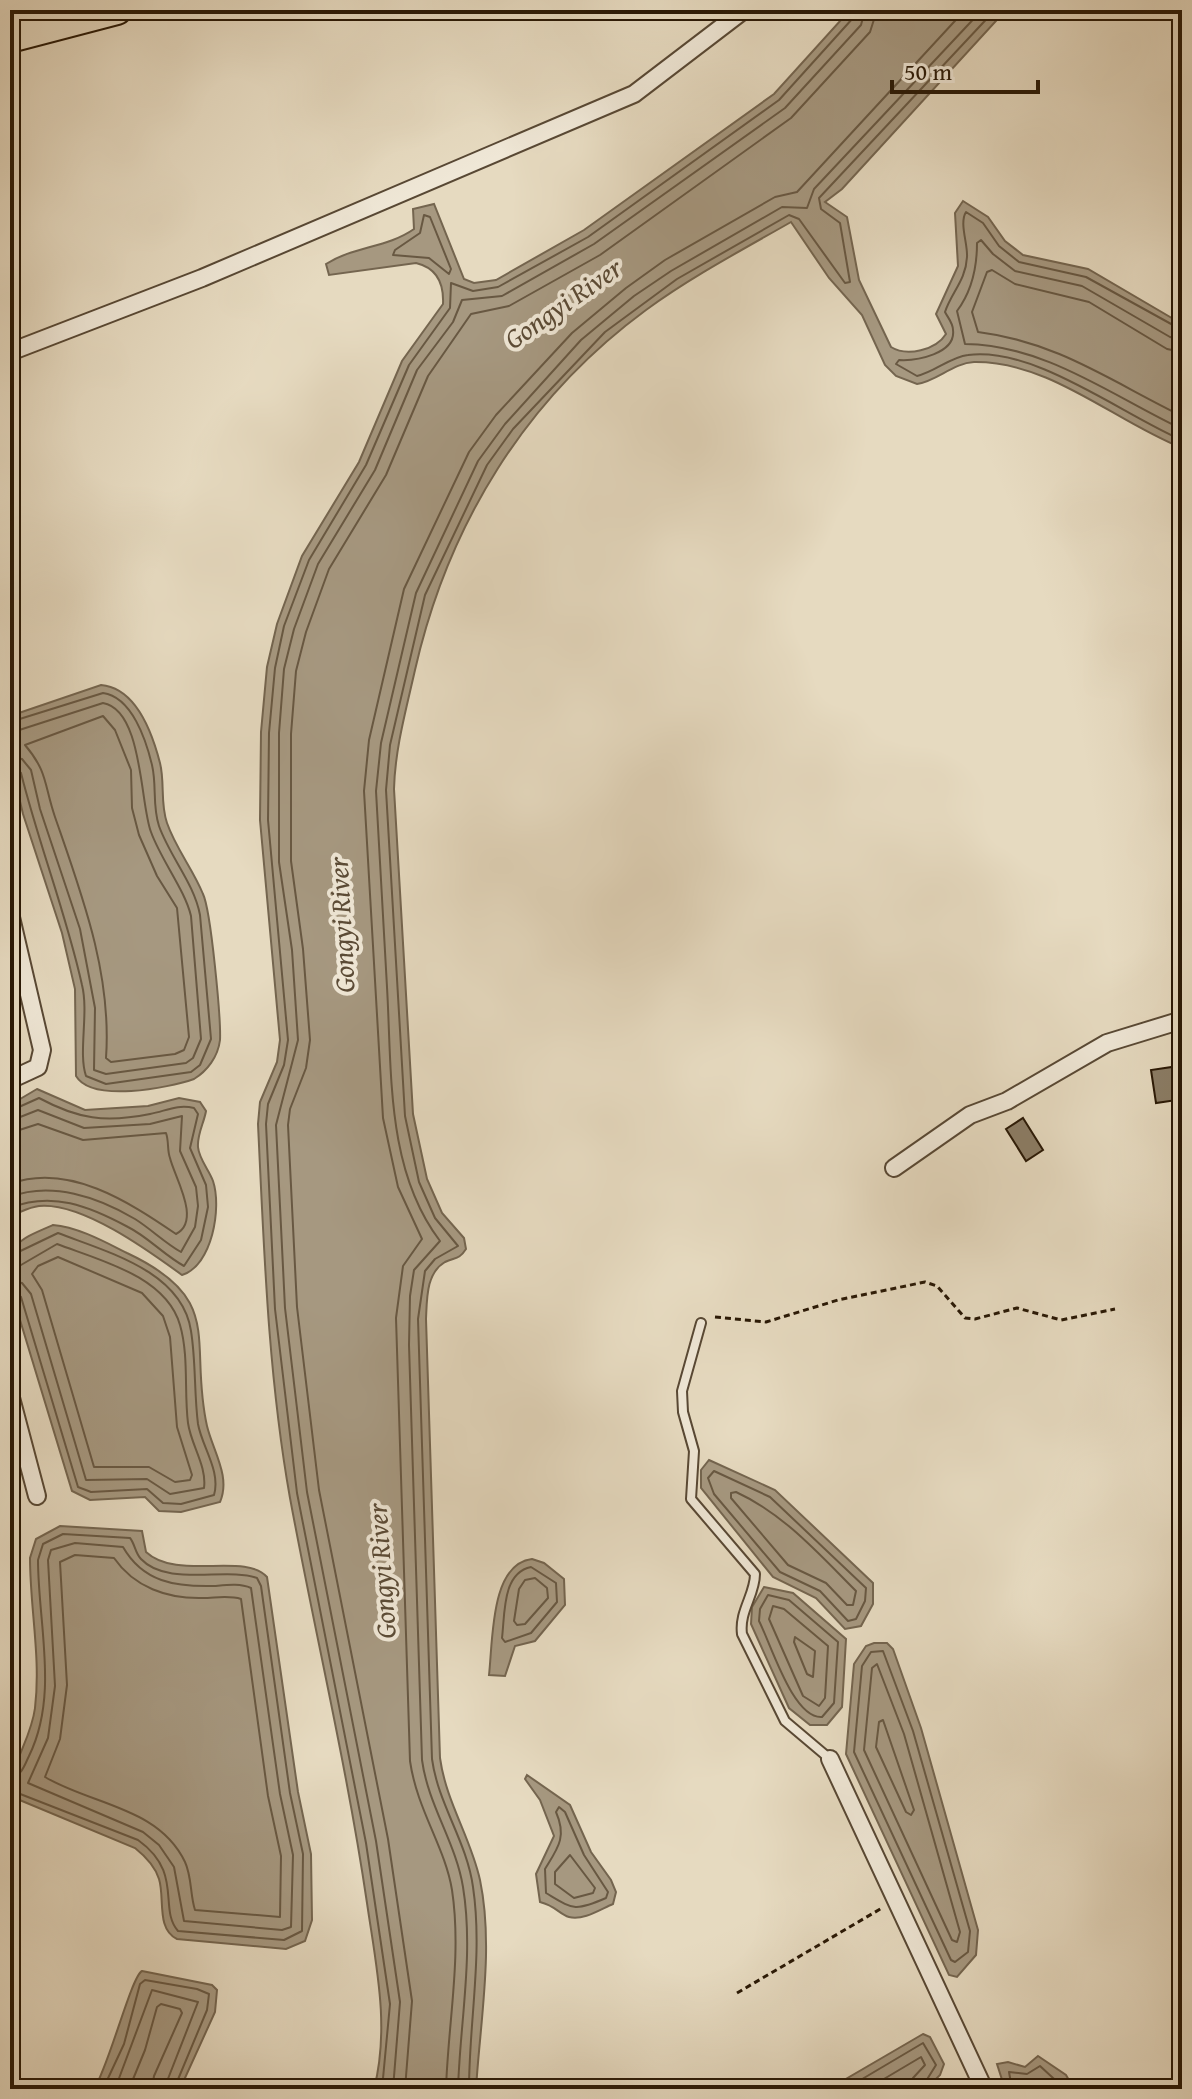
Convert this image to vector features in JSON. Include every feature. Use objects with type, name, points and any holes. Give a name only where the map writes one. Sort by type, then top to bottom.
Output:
[{"type":"highway","points":[[10,38],[117,10]]},
{"type":"street","points":[[10,352],[202,278],[634,94],[744,10]]},
{"type":"street","points":[[10,913],[42,1050],[38,1067],[10,1080]]},
{"type":"street","points":[[894,1168],[970,1115],[1020,1095],[1107,1043],[1182,1020]]},
{"type":"street","points":[[10,1394],[37,1496]]},
{"type":"street","points":[[830,1759],[984,2089]]},
{"type":"lane","points":[[701,1323],[682,1391],[683,1412],[694,1451],[691,1499],[755,1574],[755,1584],[741,1620],[742,1634],[785,1721],[830,1759]]},
{"type":"path","points":[[701,1323],[714,1317],[766,1322],[838,1300],[925,1282],[937,1286],[965,1318],[975,1319],[1017,1308],[1061,1320],[1115,1309]]},
{"type":"path","points":[[737,1993],[896,1901]]},
{"type":"water","name":"Gongyi River","points":[[850,10],[1006,10],[842,189],[825,202],[847,217],[859,280],[891,347],[913,352],[928,348],[946,334],[936,314],[958,266],[955,213],[963,201],[988,217],[1005,241],[1023,255],[1088,269],[1182,324],[1182,448],[1081,394],[1029,371],[1002,364],[966,363],[917,384],[896,376],[885,365],[862,315],[829,278],[791,222],[681,286],[603,345],[564,383],[528,425],[471,516],[448,565],[429,617],[396,759],[394,789],[413,1114],[427,1179],[442,1213],[464,1238],[466,1249],[434,1273],[429,1287],[426,1319],[440,1758],[480,1880],[486,1932],[485,1984],[476,2089],[374,2089],[379,2066],[381,2019],[374,1950],[350,1801],[290,1498],[272,1359],[258,1124],[260,1102],[277,1062],[280,1040],[260,820],[261,732],[267,667],[277,624],[302,556],[359,462],[402,361],[443,304],[443,296],[434,273],[416,263],[329,275],[326,264],[404,235],[414,229],[413,209],[434,204],[464,279],[474,283],[496,280],[584,230],[774,94]]},
{"type":"water","points":[[101,685],[124,694],[133,703],[147,725],[157,751],[167,823],[206,904],[219,1011],[219,1046],[203,1072],[182,1083],[131,1091],[98,1089],[76,1076],[75,989],[62,933],[23,814],[10,759],[10,716]]},
{"type":"water","points":[[37,1089],[85,1110],[148,1106],[179,1098],[200,1102],[206,1111],[198,1147],[213,1181],[216,1206],[212,1235],[201,1260],[192,1269],[182,1275],[114,1230],[75,1212],[39,1206],[10,1216],[10,1105]]},
{"type":"water","points":[[53,1225],[91,1236],[158,1270],[179,1288],[191,1306],[200,1346],[207,1426],[222,1474],[220,1502],[181,1512],[159,1511],[145,1497],[90,1500],[72,1491],[10,1287],[11,1261],[16,1246]]},
{"type":"water","points":[[709,1460],[775,1490],[873,1583],[873,1604],[861,1626],[845,1629],[816,1598],[773,1577],[701,1488],[701,1470]]},
{"type":"water","points":[[60,1526],[142,1531],[146,1552],[159,1560],[175,1565],[243,1567],[257,1570],[267,1577],[298,1792],[311,1854],[312,1920],[305,1941],[286,1949],[177,1939],[166,1928],[157,1874],[139,1851],[10,1796],[13,1773],[33,1720],[37,1689],[30,1558],[36,1539]]},
{"type":"water","points":[[532,1559],[544,1563],[564,1579],[565,1605],[535,1641],[515,1646],[505,1676],[489,1675],[493,1625],[501,1589],[508,1574],[518,1564]]},
{"type":"water","points":[[764,1587],[793,1593],[846,1639],[842,1707],[827,1725],[810,1725],[789,1708],[751,1624],[752,1607]]},
{"type":"water","points":[[887,1643],[893,1649],[921,1728],[978,1930],[976,1955],[957,1977],[949,1975],[846,1754],[854,1664],[866,1646]]},
{"type":"water","points":[[527,1775],[570,1805],[591,1852],[611,1880],[616,1892],[613,1904],[574,1918],[540,1902],[536,1874],[554,1836],[540,1800],[525,1779]]},
{"type":"water","points":[[142,1971],[212,1985],[217,1990],[215,2012],[180,2089],[94,2089],[132,1989]]},
{"type":"water","points":[[923,2034],[930,2037],[944,2064],[940,2075],[926,2089],[775,2089],[810,2080],[844,2080]]},
{"type":"water","points":[[1038,2056],[1066,2075],[1074,2089],[1005,2089],[997,2064],[1008,2062],[1025,2067]]},
{"type":"building","points":[[1172,1067],[1177,1100],[1156,1103],[1151,1070]]},
{"type":"building","points":[[1023,1118],[1043,1150],[1026,1161],[1006,1129]]}]
